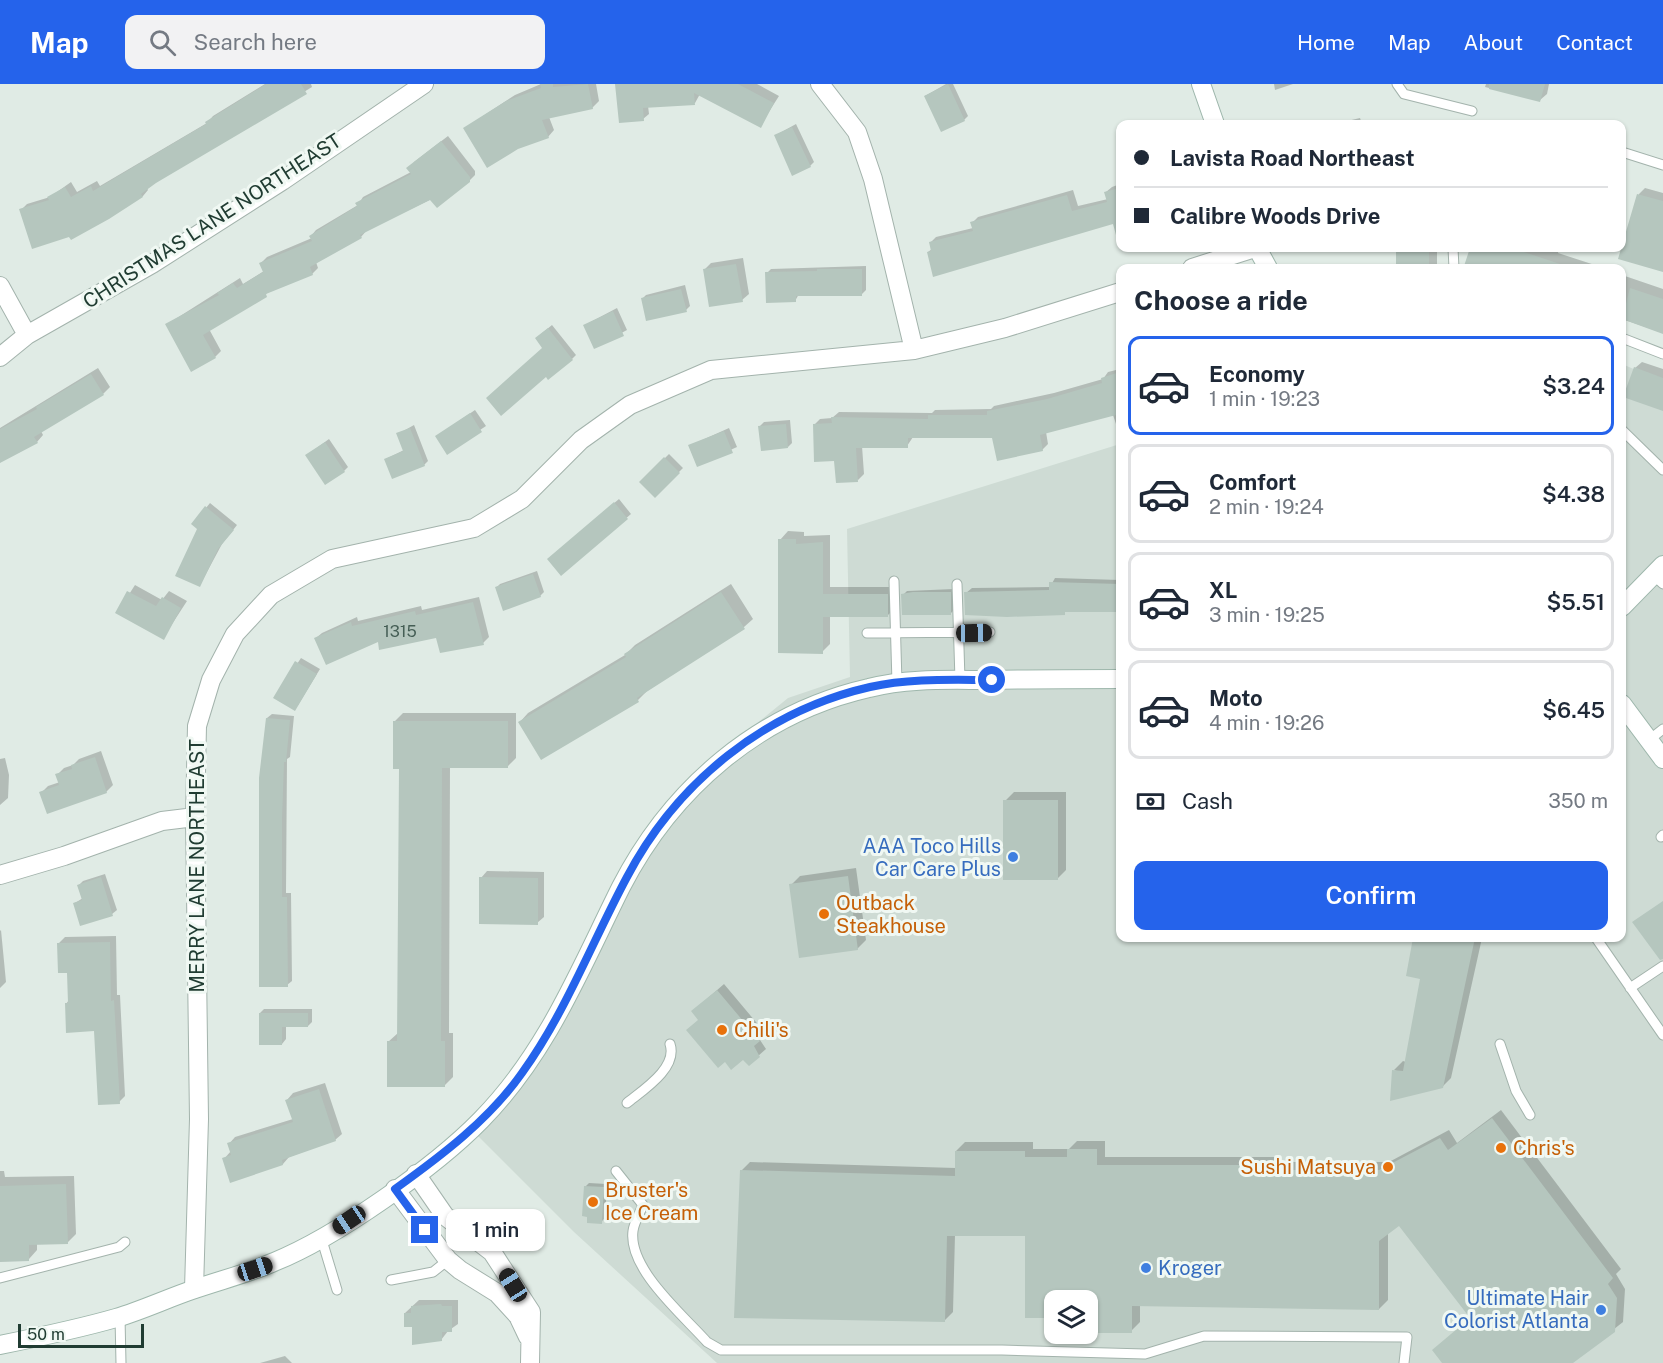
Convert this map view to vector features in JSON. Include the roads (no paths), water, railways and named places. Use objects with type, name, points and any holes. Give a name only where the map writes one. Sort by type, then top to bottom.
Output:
[{"type":"street","name":"CHRISTMAS LANE NORTHEAST","points":[[0,357],[27,335],[152,264],[282,181],[424,84]]},
{"type":"street","points":[[820,84],[857,132],[873,179],[914,350]]},
{"type":"street","points":[[1201,84],[1214,120]]},
{"type":"street","points":[[1205,264],[1246,252]]},
{"type":"street","points":[[0,286],[27,335]]},
{"type":"street","name":"MERRY LANE NORTHEAST","points":[[194,1289],[199,1119],[195,818],[197,726],[211,680],[235,634],[271,595],[332,559],[474,528],[522,499],[581,441],[630,405],[711,370],[914,350],[1005,328],[1116,293]]},
{"type":"street","points":[[1626,604],[1660,575]]},
{"type":"street","points":[[0,1345],[120,1317],[194,1289],[276,1262],[321,1237],[416,1174],[480,1121],[521,1075],[561,1012],[628,875],[655,830],[706,772],[746,741],[797,712],[832,698],[870,687],[897,683],[960,680],[1116,679]]},
{"type":"street","points":[[1626,708],[1653,735],[1663,759]]},
{"type":"street","points":[[1626,720],[1653,735]]},
{"type":"street","points":[[0,875],[64,856],[162,821],[195,818]]},
{"type":"street","points":[[416,1174],[446,1216],[492,1252],[531,1312],[530,1363]]},
{"type":"street","points":[[395,1189],[448,1260],[498,1293],[518,1316],[529,1342]]},
{"type":"lane","points":[[1397,84],[1404,94],[1472,111]]},
{"type":"lane","points":[[1626,153],[1663,165]]},
{"type":"lane","points":[[1626,340],[1663,354]]},
{"type":"lane","points":[[1626,434],[1663,470]]},
{"type":"lane","points":[[894,581],[897,683]]},
{"type":"lane","points":[[957,584],[960,680]]},
{"type":"lane","points":[[867,633],[990,633]]},
{"type":"lane","points":[[1599,942],[1663,1035]]},
{"type":"lane","points":[[1630,988],[1663,966]]},
{"type":"lane","points":[[627,1103],[666,1066],[671,1058],[670,1044]]},
{"type":"lane","points":[[1500,1044],[1516,1091],[1530,1115]]},
{"type":"lane","points":[[616,1171],[644,1205],[633,1230],[633,1249],[640,1266],[707,1342],[722,1350],[1002,1350],[1145,1354],[1204,1336],[1407,1337],[1404,1363]]},
{"type":"lane","points":[[321,1237],[337,1290]]},
{"type":"lane","points":[[0,1278],[119,1247],[125,1242]]},
{"type":"lane","points":[[391,1280],[433,1272],[448,1260]]},
{"type":"lane","points":[[120,1317],[121,1363]]},
{"type":"place","name":"AAA Toco Hills Car Care Plus","points":[[1013,857]]},
{"type":"place","name":"Outback Steakhouse","points":[[824,914]]},
{"type":"place","name":"Chili's","points":[[722,1030]]},
{"type":"place","name":"Chris's","points":[[1501,1148]]},
{"type":"place","name":"Sushi Matsuya","points":[[1388,1167]]},
{"type":"place","name":"Bruster's Ice Cream","points":[[593,1202]]},
{"type":"place","name":"Kroger","points":[[1146,1268]]},
{"type":"place","name":"Ultimate Hair Colorist Atlanta","points":[[1601,1310]]}]
